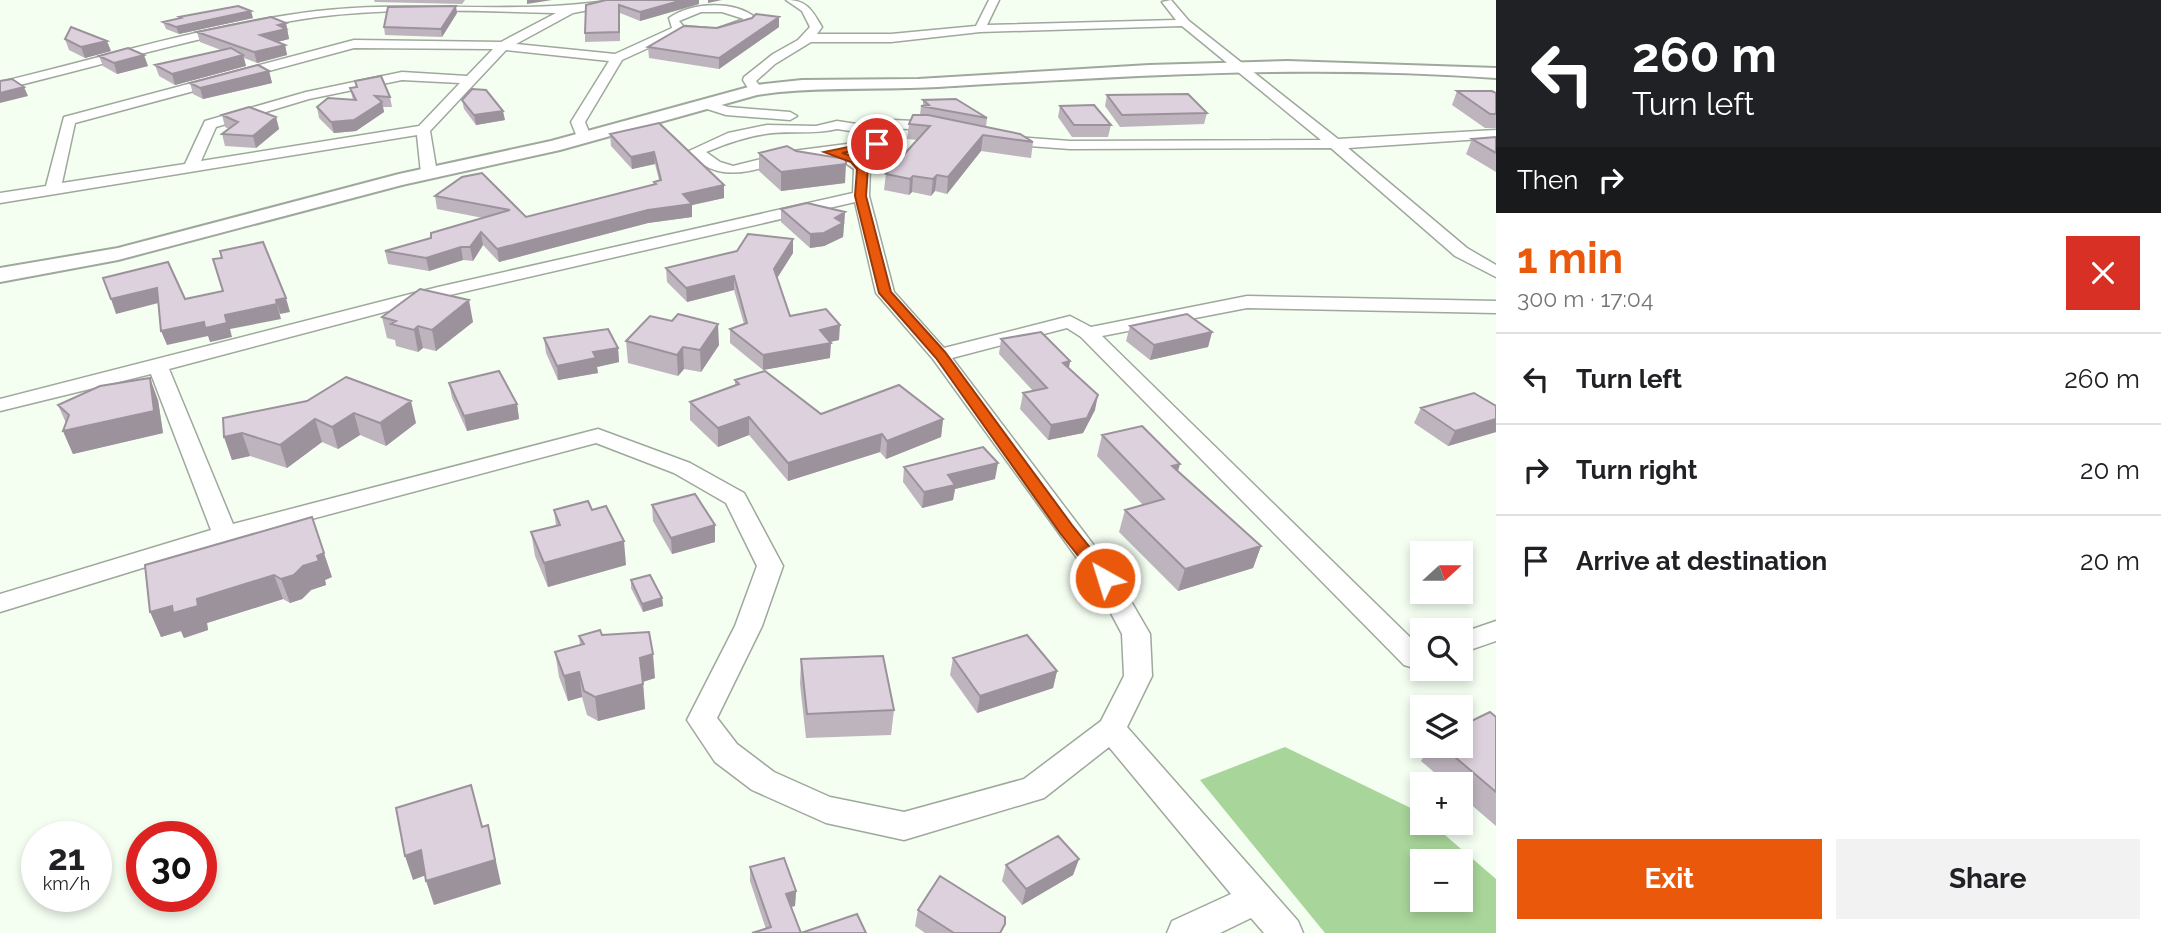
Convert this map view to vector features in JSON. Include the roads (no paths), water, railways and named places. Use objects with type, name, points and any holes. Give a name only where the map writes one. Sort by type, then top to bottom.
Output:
[{"type":"street","points":[[0,86],[237,29],[317,14],[416,7],[570,10],[636,0]]},
{"type":"street","points":[[756,90],[749,80],[768,63],[809,38],[816,27],[811,15],[791,0]]},
{"type":"street","points":[[980,29],[994,0]]},
{"type":"street","points":[[1167,2],[1185,23],[1335,144],[1461,252],[1496,272]]},
{"type":"street","points":[[0,198],[423,130],[503,46],[570,10]]},
{"type":"street","points":[[53,189],[69,120],[354,44],[503,46],[617,58],[678,29],[717,33],[747,24],[750,19],[730,10],[696,11],[673,20],[678,29]]},
{"type":"street","points":[[809,38],[891,38],[980,29],[1185,23]]},
{"type":"street","points":[[584,137],[578,122],[617,58]]},
{"type":"street","points":[[0,275],[118,254],[429,173],[584,137],[756,90],[785,86],[908,85],[1171,67],[1380,64],[1496,73]]},
{"type":"street","points":[[191,167],[210,124],[306,96],[402,76],[471,80]]},
{"type":"street","points":[[706,104],[726,111],[853,119],[873,127]]},
{"type":"street","points":[[873,127],[877,144],[789,156],[729,171],[706,161],[696,151],[733,136],[767,129],[816,130],[837,125],[873,127],[927,124],[952,129]]},
{"type":"street","points":[[423,130],[429,173]]},
{"type":"street","points":[[990,137],[1016,143],[1070,145],[1335,144],[1496,134]]},
{"type":"street","points":[[0,603],[225,534],[598,436],[682,468],[736,498],[770,566],[762,597],[702,720],[726,753],[763,781],[826,810],[904,826],[1034,789],[1111,729],[1138,676],[1136,634],[1105,578],[1066,529],[940,355],[885,293],[860,196],[862,168],[855,160],[829,152]]},
{"type":"street","points":[[0,405],[438,292],[860,196]]},
{"type":"street","points":[[1088,333],[1247,302],[1496,307]]},
{"type":"street","points":[[940,355],[1070,322],[1088,333],[1410,654]]},
{"type":"street","points":[[158,366],[225,534]]},
{"type":"street","points":[[1473,639],[1496,632]]},
{"type":"street","points":[[1111,729],[1286,933]]},
{"type":"street","points":[[1184,933],[1256,899]]}]
